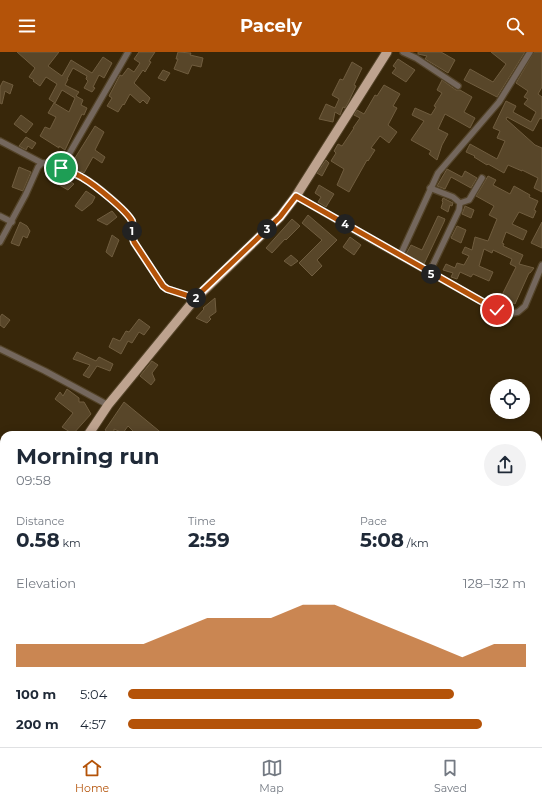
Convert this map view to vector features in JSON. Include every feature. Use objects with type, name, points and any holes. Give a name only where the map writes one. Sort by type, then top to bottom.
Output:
[{"type":"main road","points":[[91,431],[108,405],[195,298],[280,217],[296,196],[387,52]]},
{"type":"street","points":[[61,168],[128,52]]},
{"type":"street","points":[[403,52],[416,58],[458,86]]},
{"type":"street","points":[[400,256],[438,173],[499,102],[530,52]]},
{"type":"street","points":[[0,141],[42,163],[47,163],[82,177],[112,200],[131,219],[133,224],[132,238],[163,286],[167,289],[195,298]]},
{"type":"street","points":[[0,242],[12,222],[38,167],[42,163]]},
{"type":"street","points":[[460,203],[469,200],[482,178]]},
{"type":"street","points":[[430,188],[453,197],[460,203]]},
{"type":"street","points":[[296,196],[429,273],[497,310],[513,313],[518,312],[525,306],[542,265]]},
{"type":"street","points":[[429,273],[459,210],[460,203]]},
{"type":"street","points":[[0,216],[12,222]]},
{"type":"street","points":[[0,349],[108,405]]},
{"type":"building","points":[[17,52],[59,52],[48,66],[62,76],[71,60],[92,73],[103,57],[112,63],[104,78],[99,75],[93,87],[95,88],[92,92],[84,88],[88,81],[86,79],[87,76],[73,68],[67,79],[65,85],[79,92],[76,96],[83,100],[81,105],[87,108],[84,115],[82,114],[65,150],[40,136],[45,127],[50,129],[56,117],[48,113],[54,103],[69,112],[75,98],[62,90],[55,103],[49,99],[57,84],[46,77],[40,86],[33,81],[34,80],[29,77],[35,68]]},
{"type":"building","points":[[139,52],[155,52],[149,61],[151,62],[145,72],[143,70],[134,83],[150,98],[147,104],[143,100],[140,103],[130,94],[118,112],[107,106],[112,98],[109,96],[120,75],[122,76],[128,68],[134,72],[140,63],[134,59]]},
{"type":"building","points":[[178,52],[191,53],[190,55],[203,58],[201,67],[192,65],[188,74],[174,69],[178,59],[176,59]]},
{"type":"building","points":[[418,52],[441,52],[455,60],[448,73],[425,59],[427,56],[418,54]]},
{"type":"building","points":[[491,52],[525,52],[497,97],[464,80],[470,69],[493,82],[506,64]]},
{"type":"building","points":[[534,52],[542,52],[542,87],[538,94],[542,97],[542,119],[540,118],[533,131],[507,117],[506,119],[535,145],[542,148],[542,192],[534,188],[538,178],[508,165],[504,173],[488,164],[487,165],[474,157],[475,156],[466,152],[470,144],[497,159],[505,141],[497,138],[500,131],[493,128],[506,101],[516,106],[513,112],[531,122],[536,112],[524,104],[528,99],[524,97],[528,91],[516,83]]},
{"type":"building","points":[[398,59],[415,70],[406,82],[392,73],[396,68],[393,66]]},
{"type":"building","points":[[352,62],[362,68],[348,103],[345,108],[343,107],[340,115],[335,112],[333,122],[319,119],[326,104],[335,108],[339,99],[332,95],[340,79],[343,80]]},
{"type":"building","points":[[163,70],[170,73],[165,81],[158,78]]},
{"type":"building","points":[[442,80],[456,90],[460,90],[472,97],[464,112],[475,118],[470,128],[445,114],[438,129],[448,134],[442,145],[437,160],[429,154],[431,151],[411,140],[424,121],[412,115],[415,108],[431,115],[436,107],[434,106],[442,93],[437,90]]},
{"type":"building","points":[[3,81],[13,85],[10,94],[5,91],[2,104],[0,103],[0,87]]},
{"type":"building","points":[[384,85],[400,94],[393,106],[397,108],[388,125],[397,132],[389,143],[380,136],[371,148],[375,150],[368,161],[367,160],[349,192],[337,185],[344,169],[331,161],[336,153],[334,151],[338,144],[342,146],[360,118],[354,115],[357,110],[364,114],[375,95],[377,96]]},
{"type":"building","points":[[21,115],[33,124],[26,133],[14,124]]},
{"type":"building","points":[[95,126],[104,132],[95,150],[105,157],[102,163],[93,157],[84,173],[81,171],[80,172],[69,164],[73,157],[75,158]]},
{"type":"building","points":[[26,137],[36,143],[32,149],[28,146],[26,150],[19,146]]},
{"type":"building","points":[[326,160],[329,163],[322,176],[317,173]]},
{"type":"building","points":[[19,167],[31,172],[23,191],[12,187]]},
{"type":"building","points":[[447,169],[462,177],[465,171],[477,178],[471,188],[451,177],[445,189],[437,186]]},
{"type":"building","points":[[59,174],[74,184],[68,190],[54,182]]},
{"type":"building","points":[[488,176],[496,180],[493,185],[510,194],[514,186],[530,195],[529,197],[538,201],[534,210],[536,211],[533,218],[519,212],[512,224],[527,231],[523,240],[506,232],[502,243],[504,244],[503,246],[523,255],[519,264],[534,268],[529,273],[515,304],[501,297],[516,267],[510,264],[512,259],[493,250],[492,253],[484,249],[479,266],[493,272],[489,281],[473,274],[471,277],[460,272],[457,279],[451,277],[453,273],[443,270],[446,264],[455,268],[457,263],[464,265],[469,256],[462,253],[465,247],[472,250],[475,237],[488,241],[497,219],[489,215],[494,206],[476,196]]},
{"type":"building","points":[[319,185],[334,194],[326,207],[318,202],[321,197],[315,193]]},
{"type":"building","points":[[86,191],[95,197],[92,203],[82,211],[75,206]]},
{"type":"building","points":[[443,198],[453,203],[452,206],[450,205],[448,212],[441,208]]},
{"type":"building","points":[[465,206],[474,210],[471,218],[462,214]]},
{"type":"building","points":[[112,211],[117,217],[107,225],[97,220]]},
{"type":"building","points":[[308,215],[337,240],[317,260],[322,266],[312,276],[299,263],[322,240],[302,223]]},
{"type":"building","points":[[438,216],[445,219],[424,264],[406,254],[411,245],[422,250]]},
{"type":"building","points":[[292,219],[300,226],[272,253],[266,248]]},
{"type":"building","points":[[20,222],[27,226],[30,231],[27,238],[23,236],[19,246],[11,243]]},
{"type":"building","points":[[542,222],[542,248],[531,243]]},
{"type":"building","points":[[457,226],[466,230],[461,243],[451,238]]},
{"type":"building","points":[[112,235],[119,240],[112,257],[106,252]]},
{"type":"building","points":[[350,237],[361,245],[354,255],[343,247]]},
{"type":"building","points":[[291,255],[298,261],[291,266],[284,261]]},
{"type":"building","points":[[215,298],[216,312],[209,317],[211,319],[207,323],[196,318],[204,309],[203,308]]},
{"type":"building","points":[[2,314],[10,320],[4,328],[0,325],[0,317]]},
{"type":"building","points":[[139,319],[150,327],[144,335],[139,332],[132,343],[128,341],[121,354],[109,347],[113,338],[120,341],[126,331],[129,332]]},
{"type":"building","points":[[77,352],[96,361],[99,357],[113,364],[110,371],[97,366],[89,378],[83,375],[90,365],[73,359]]},
{"type":"building","points":[[152,361],[158,365],[152,373],[155,380],[151,385],[140,376]]},
{"type":"building","points":[[67,389],[79,398],[79,402],[84,402],[91,414],[76,431],[68,431],[62,427],[73,413],[55,399],[60,392],[63,396]]},
{"type":"building","points":[[124,402],[159,431],[133,431],[128,426],[124,431],[114,429],[114,431],[105,430]]},
{"type":"route","points":[[61,168],[82,177],[112,200],[131,219],[133,224],[132,238],[134,242],[163,286],[167,289],[195,298],[280,217],[296,196],[454,287],[497,310]]}]
